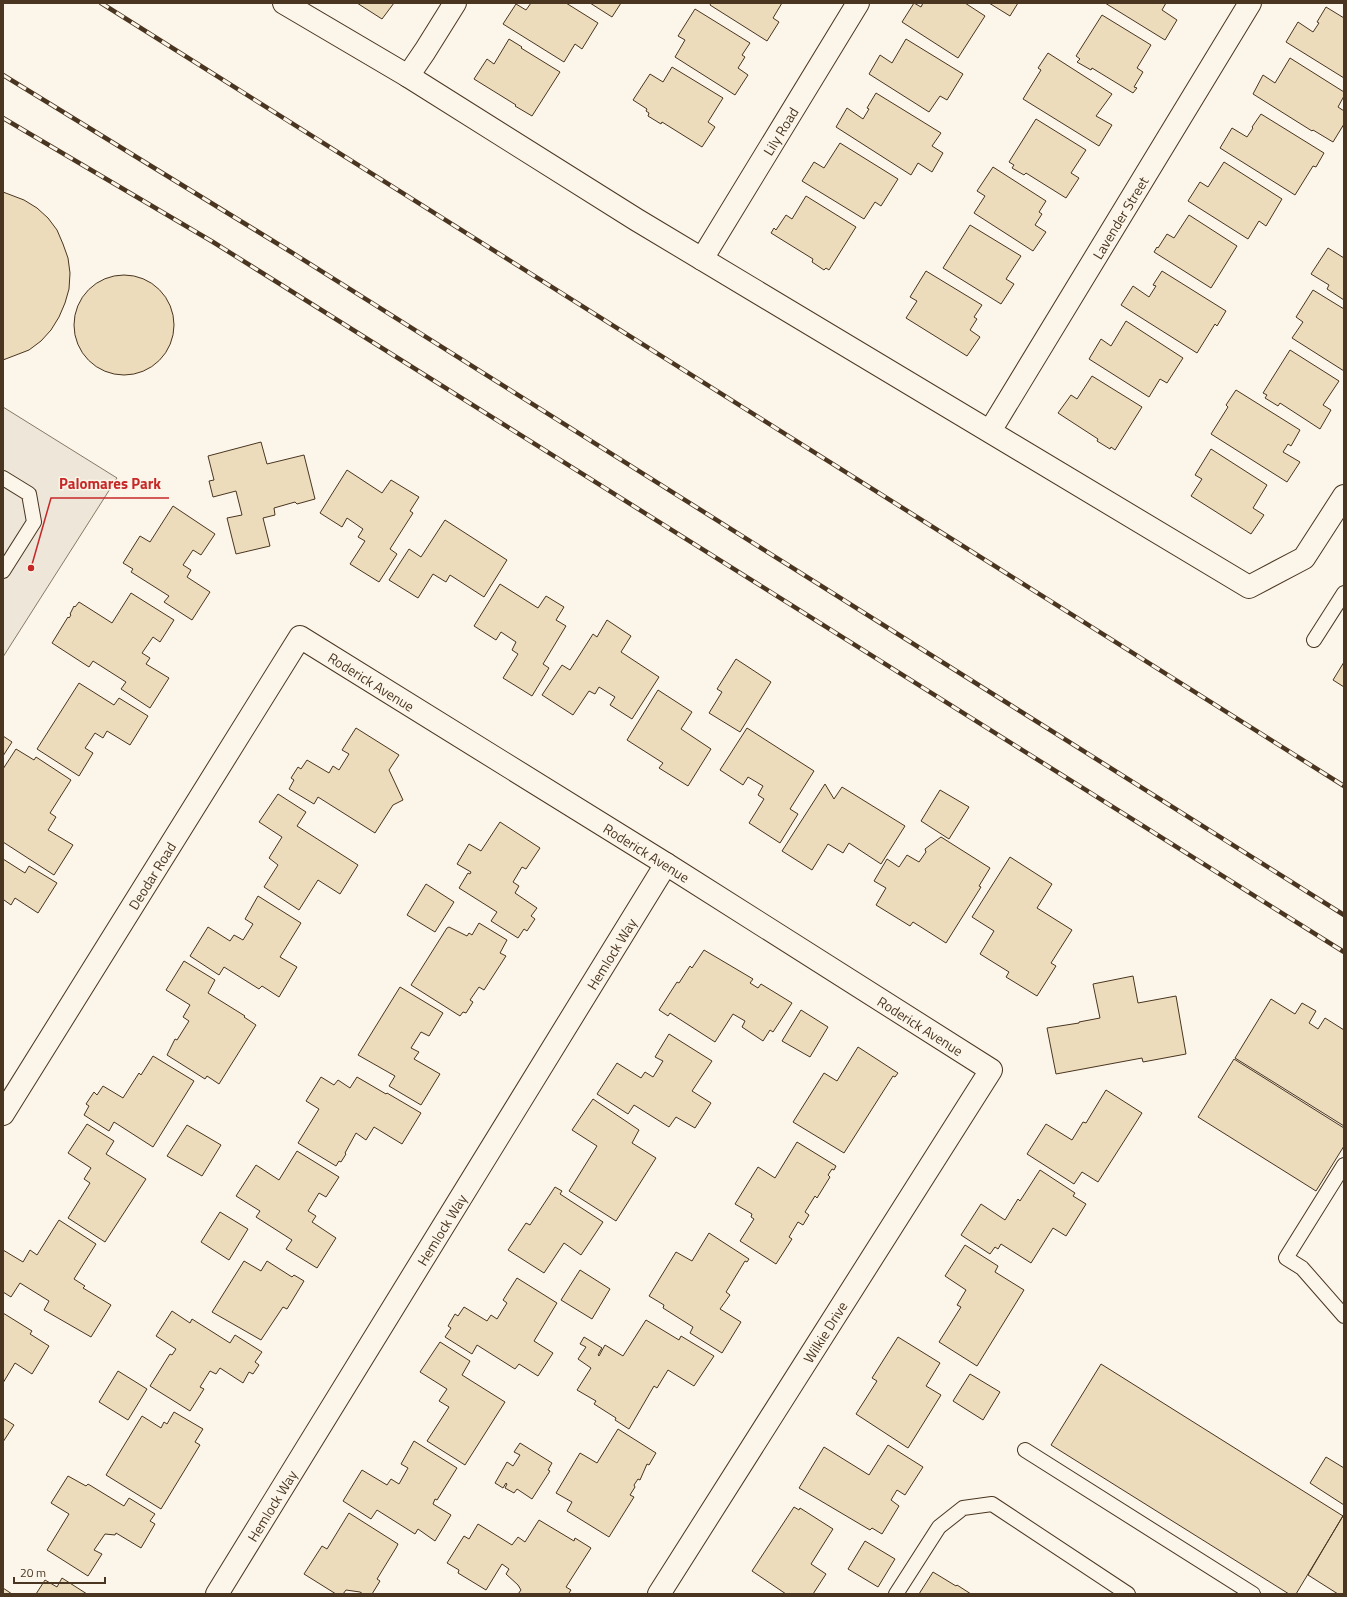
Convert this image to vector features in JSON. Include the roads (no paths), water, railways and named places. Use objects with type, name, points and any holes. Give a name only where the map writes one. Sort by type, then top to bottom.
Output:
[{"type":"street","points":[[284,3],[408,76],[637,220],[1249,587],[1304,558],[1344,496]]},
{"type":"street","points":[[408,76],[455,3]]},
{"type":"street","name":"Lily Road","points":[[702,259],[858,3]]},
{"type":"street","name":"Lavender Street","points":[[990,431],[1250,3]]},
{"type":"street","name":"Roderick Avenue","points":[[300,637],[666,864],[991,1070]]},
{"type":"street","name":"Deodar Road","points":[[3,1114],[300,637]]},
{"type":"street","name":"Hemlock Way","points":[[216,1594],[666,864]]},
{"type":"street","name":"Wilkie Drive","points":[[659,1594],[991,1070]]},
{"type":"lane","points":[[3,478],[29,494],[34,522],[3,571]]},
{"type":"lane","points":[[1314,640],[1344,593]]},
{"type":"lane","points":[[1344,1165],[1286,1258],[1302,1268],[1344,1316]]},
{"type":"lane","points":[[1025,1450],[1252,1594]]},
{"type":"lane","points":[[896,1594],[939,1527],[963,1508],[992,1504],[1128,1594]]},
{"type":"railway","points":[[101,3],[1344,786]]},
{"type":"railway","points":[[3,75],[291,252],[1344,915]]},
{"type":"railway","points":[[3,118],[213,242],[1344,952]]},
{"type":"place","name":"Palomares Park","points":[[31,568]]}]
